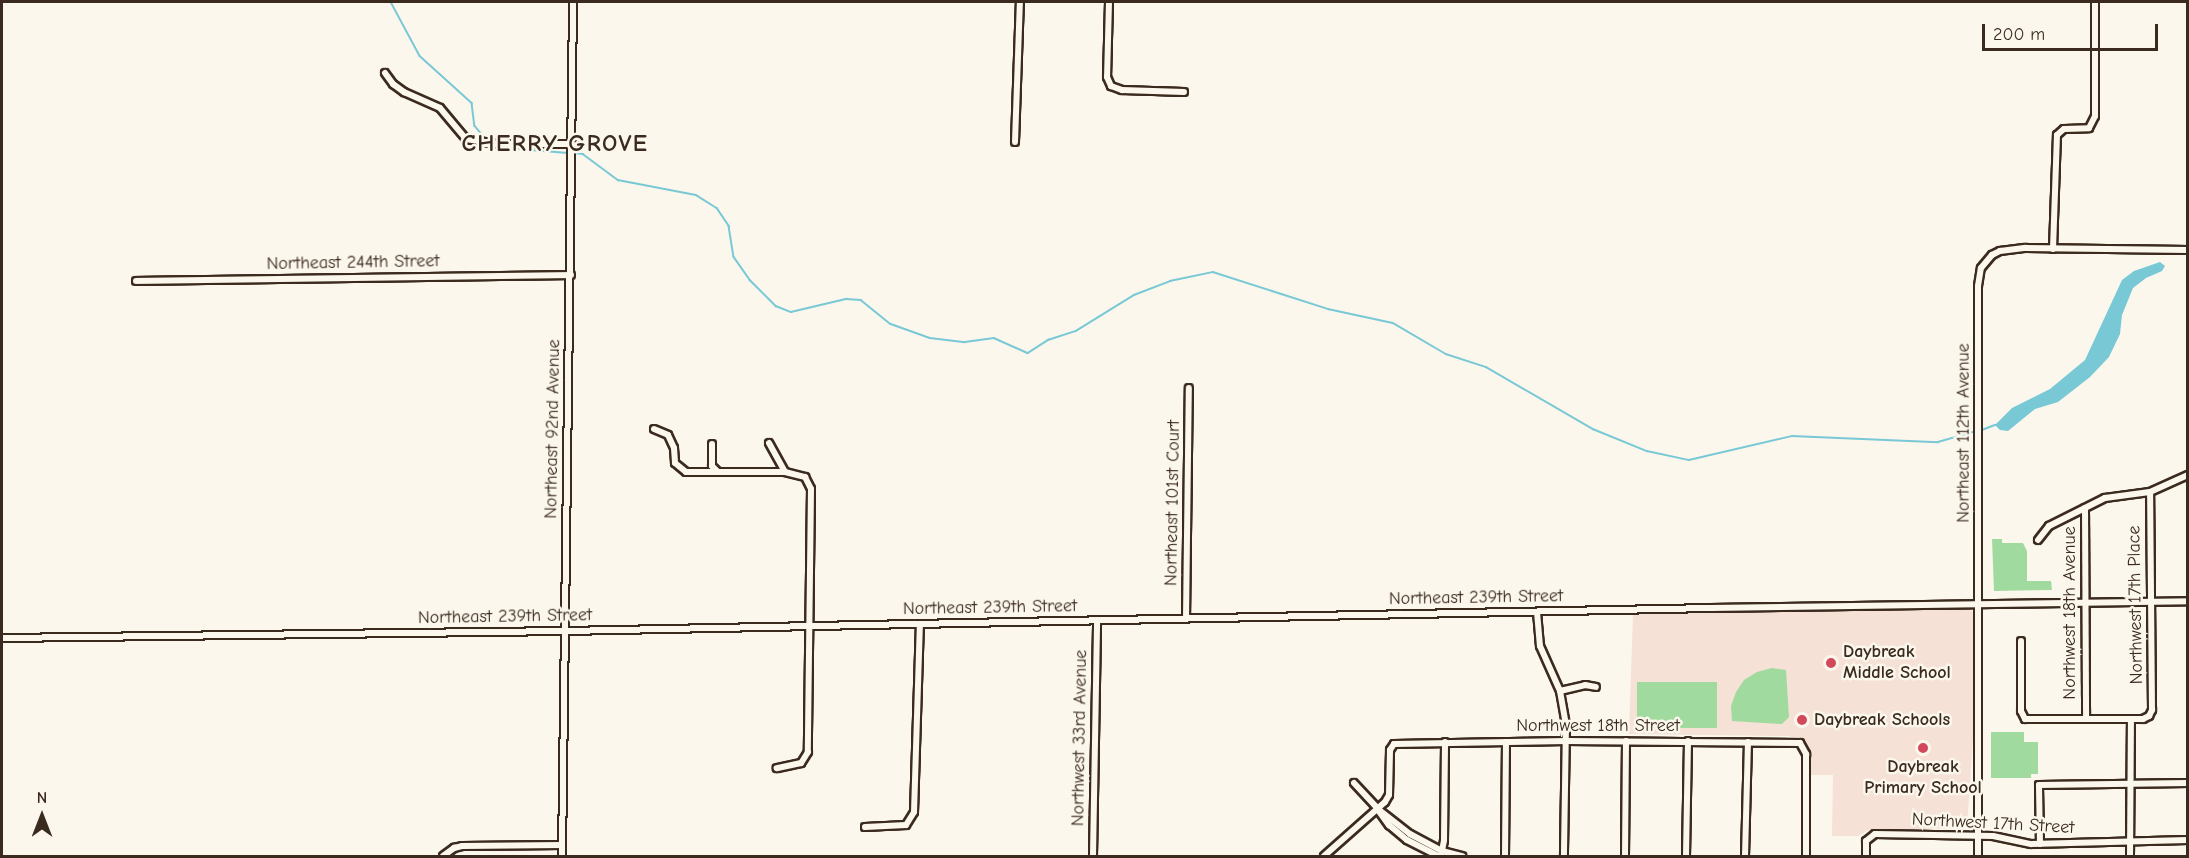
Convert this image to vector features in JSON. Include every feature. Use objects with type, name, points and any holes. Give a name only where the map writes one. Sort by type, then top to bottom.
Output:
[{"type":"street","name":"Northeast 92nd Avenue","points":[[562,856],[573,2]]},
{"type":"street","points":[[1015,142],[1020,2]]},
{"type":"street","points":[[1109,2],[1107,77],[1111,86],[1122,90],[1184,92]]},
{"type":"street","points":[[2094,2],[2095,116],[2089,128],[2064,129],[2056,135],[2053,249],[2187,250]]},
{"type":"street","points":[[385,73],[393,84],[404,92],[440,108],[466,139],[496,144],[572,144]]},
{"type":"street","name":"Northeast 112th Avenue","points":[[1978,856],[1980,604],[1978,286],[1984,263],[2000,251],[2053,249]]},
{"type":"street","name":"Northeast 244th Street","points":[[136,281],[571,275]]},
{"type":"street","name":"Northeast 101st Court","points":[[1186,619],[1189,388]]},
{"type":"street","points":[[654,429],[668,435],[675,463],[680,469],[690,473],[785,472],[805,477],[811,489],[808,752],[801,763],[777,768]]},
{"type":"street","points":[[769,442],[785,472]]},
{"type":"street","points":[[712,444],[712,466],[718,471]]},
{"type":"street","points":[[2038,540],[2049,526],[2110,496],[2150,492],[2187,475]]},
{"type":"street","name":"Northwest 17th Place","points":[[2131,719],[2149,716],[2152,710],[2150,492]]},
{"type":"street","name":"Northwest 18th Avenue","points":[[2085,508],[2086,719]]},
{"type":"street","name":"Northeast 239th Street","points":[[2,638],[566,632],[1097,620],[2187,601]]},
{"type":"street","points":[[1537,612],[1540,646],[1560,692],[1567,741],[1564,856]]},
{"type":"street","name":"Northwest 33rd Avenue","points":[[1093,856],[1097,620]]},
{"type":"street","points":[[865,827],[906,825],[915,812],[920,624]]},
{"type":"street","points":[[2021,641],[2021,711],[2024,717],[2030,720],[2131,719],[2130,856]]},
{"type":"street","points":[[1560,692],[1585,685],[1596,687]]},
{"type":"street","points":[[1625,856],[1626,741]]},
{"type":"street","points":[[1686,856],[1688,741]]},
{"type":"street","points":[[1440,855],[1445,742]]},
{"type":"street","name":"Northwest 18th Street","points":[[1378,809],[1389,795],[1392,746],[1445,742],[1795,742],[1803,745],[1806,754],[1806,856]]},
{"type":"street","points":[[1505,856],[1506,742]]},
{"type":"street","points":[[1745,856],[1748,742]]},
{"type":"street","points":[[1354,783],[1389,825],[1407,840],[1440,855],[1462,856]]},
{"type":"street","points":[[2040,844],[2039,784],[2187,783]]},
{"type":"street","points":[[1328,855],[1378,809]]},
{"type":"street","name":"Northwest 17th Street","points":[[1866,856],[1866,841],[1870,836],[1978,835],[2040,844],[2187,840]]},
{"type":"street","points":[[442,856],[462,846],[562,845]]},
{"type":"shaded area","name":"Daybreak Schools","points":[[1967,607],[1976,615],[1975,707],[1967,828],[1868,830],[1858,836],[1832,836],[1833,775],[1807,775],[1802,742],[1799,740],[1789,736],[1629,734],[1633,614]]},
{"type":"green space","points":[[1992,539],[2002,539],[2002,543],[2023,543],[2027,551],[2027,581],[2051,581],[2052,590],[1994,591]]},
{"type":"green space","points":[[1772,668],[1786,670],[1789,717],[1782,724],[1732,721],[1731,706],[1744,680],[1757,672]]},
{"type":"green space","points":[[1637,682],[1717,682],[1717,728],[1637,728]]},
{"type":"green space","points":[[1991,732],[2024,732],[2024,742],[2038,742],[2038,774],[2031,774],[2031,778],[1991,778]]},
{"type":"water","points":[[2160,262],[2165,266],[2162,271],[2146,278],[2133,288],[2122,315],[2120,334],[2109,357],[2090,377],[2058,402],[2035,409],[2008,431],[2000,430],[1995,425],[2012,408],[2050,389],[2085,360],[2122,280],[2134,271]]},
{"type":"waterway","points":[[391,2],[420,56],[472,103],[475,126],[486,139]]},
{"type":"waterway","points":[[493,147],[568,153]]},
{"type":"waterway","points":[[573,153],[583,154],[618,180],[696,195],[717,208],[729,226],[734,257],[750,280],[776,306],[791,312],[846,299],[861,300],[891,324],[930,338],[965,342],[994,338],[1028,353],[1048,340],[1076,331],[1134,295],[1170,281],[1213,272],[1328,309],[1393,323],[1446,354],[1486,367],[1593,429],[1647,451],[1689,460],[1792,436],[1938,442],[1974,432]]},
{"type":"waterway","points":[[1982,430],[1995,425]]},
{"type":"place","name":"Daybreak Middle School","points":[[1831,663]]},
{"type":"place","name":"Daybreak Schools","points":[[1802,720]]},
{"type":"place","name":"Daybreak Primary School","points":[[1923,748]]},
{"type":"district","name":"CHERRY GROVE","points":[[555,144]]}]
